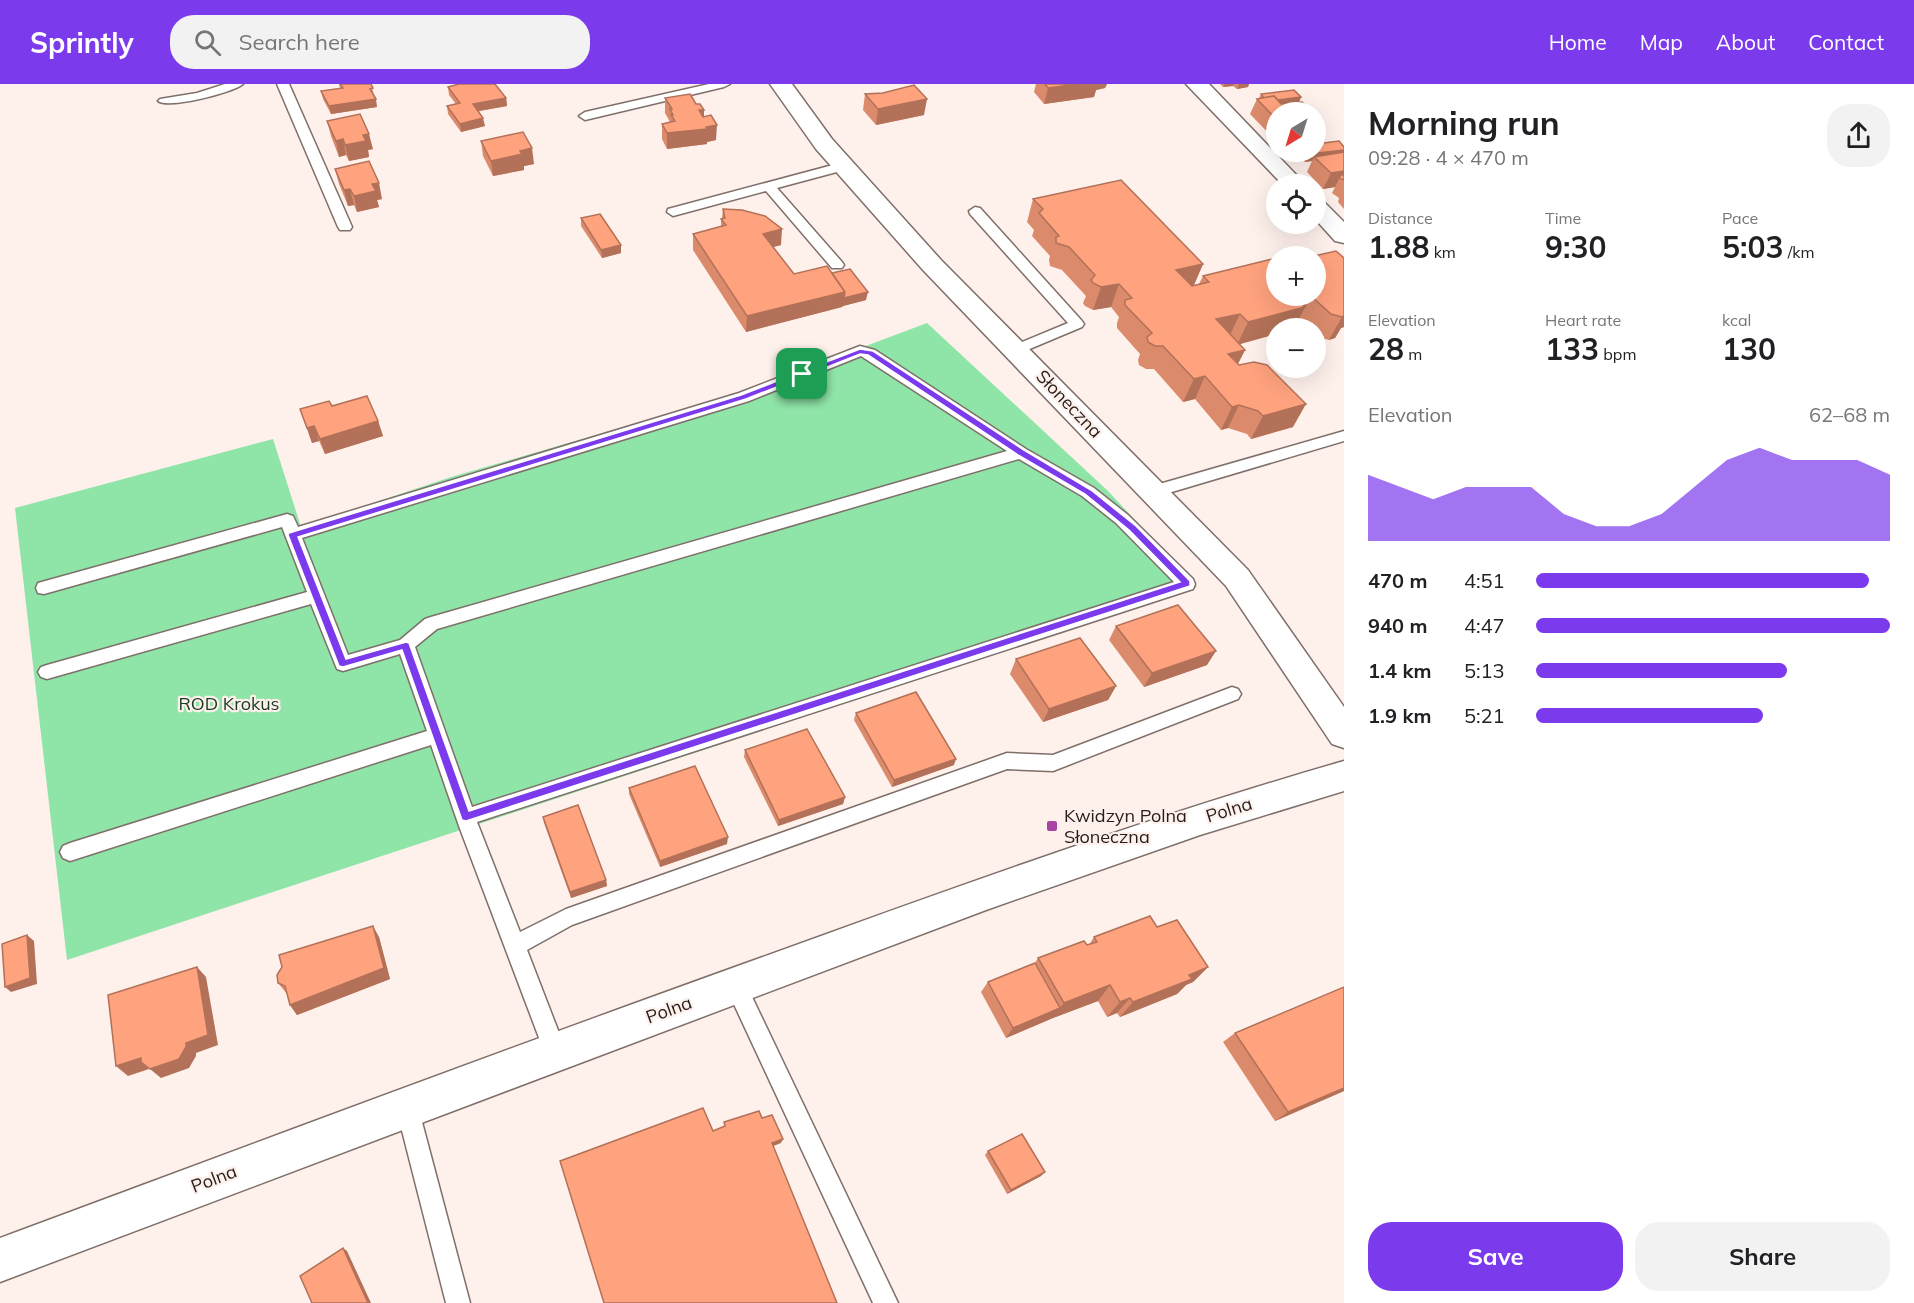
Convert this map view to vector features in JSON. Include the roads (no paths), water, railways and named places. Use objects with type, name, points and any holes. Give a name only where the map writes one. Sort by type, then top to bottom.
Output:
[{"type":"street","name":"Słoneczna","points":[[781,84],[824,144],[932,265],[1155,491],[1237,578],[1344,734]]},
{"type":"street","points":[[1197,84],[1284,174]]},
{"type":"street","points":[[1326,217],[1344,236]]},
{"type":"street","name":"Polna","points":[[0,1260],[555,1051],[1072,862],[1183,824],[1344,776]]},
{"type":"lane","points":[[164,101],[198,96],[237,84]]},
{"type":"lane","points":[[283,84],[345,227]]},
{"type":"lane","points":[[585,116],[724,84]]},
{"type":"lane","points":[[673,212],[844,166]]},
{"type":"lane","points":[[769,186],[837,265]]},
{"type":"lane","points":[[975,211],[1077,324],[1015,350]]},
{"type":"lane","points":[[292,535],[744,397],[860,351],[870,353],[1021,453],[1088,492],[1122,519],[1187,584],[466,817]]},
{"type":"lane","points":[[1155,491],[1344,436]]},
{"type":"lane","points":[[44,588],[287,520],[343,664],[406,645],[431,624],[1021,453]]},
{"type":"lane","points":[[47,672],[316,596]]},
{"type":"lane","points":[[406,645],[466,817],[555,1051]]},
{"type":"lane","points":[[516,945],[566,918],[1007,761],[1053,763],[1232,694]]},
{"type":"lane","points":[[70,852],[437,735]]},
{"type":"lane","points":[[736,985],[886,1303]]},
{"type":"lane","points":[[407,1107],[458,1303]]},
{"type":"place","name":"Kwidzyn Polna Słoneczna","points":[[1052,826]]},
{"type":"park label","name":"ROD Krokus","points":[[229,704]]}]
